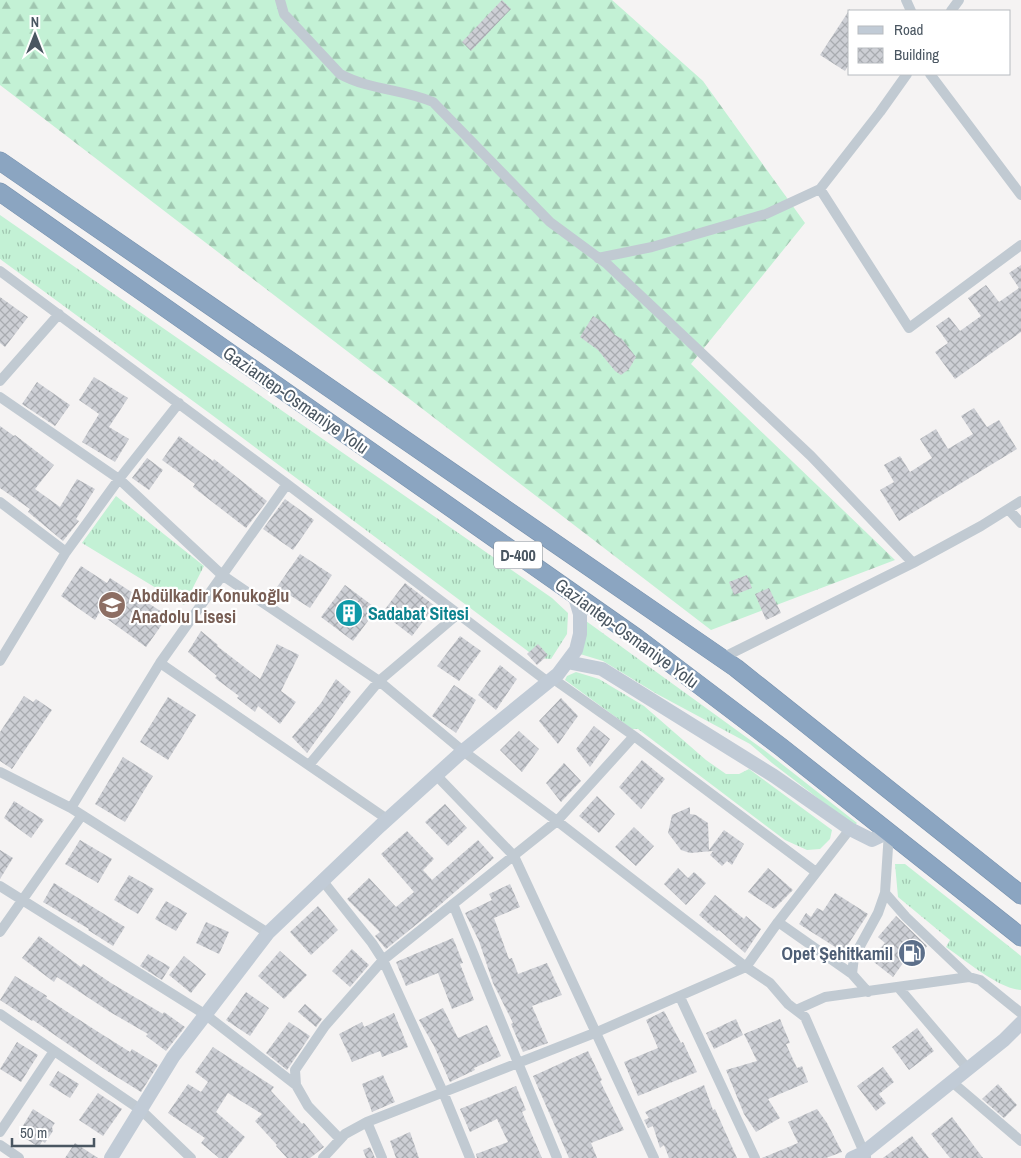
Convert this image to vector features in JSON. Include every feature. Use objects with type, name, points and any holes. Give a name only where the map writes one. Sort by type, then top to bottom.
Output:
[{"type":"highway","name":"Gaziantep-Osmaniye Yolu","points":[[0,161],[722,658],[1021,896]]},
{"type":"highway","name":"Gaziantep-Osmaniye Yolu","points":[[0,192],[637,638],[766,736],[1021,937]]},
{"type":"street","points":[[280,0],[284,14],[340,74],[374,88],[420,97],[433,102],[550,222],[598,258],[810,456],[913,563]]},
{"type":"street","points":[[952,10],[960,0]]},
{"type":"street","points":[[598,258],[652,247],[766,214],[820,189],[906,75]]},
{"type":"street","points":[[931,75],[1021,195]]},
{"type":"street","points":[[820,189],[909,328],[1021,245]]},
{"type":"street","points":[[0,270],[458,614],[550,680],[634,736],[816,872]]},
{"type":"street","points":[[0,381],[59,314]]},
{"type":"street","points":[[0,397],[119,480],[222,575],[379,681],[463,751],[746,967],[770,983],[788,1004],[805,1017],[860,1156],[1004,1040],[1021,1023]]},
{"type":"street","points":[[0,661],[66,552],[179,403]]},
{"type":"street","points":[[71,808],[160,663],[287,484]]},
{"type":"street","points":[[722,658],[913,563],[1009,510],[1021,501]]},
{"type":"street","points":[[0,502],[66,552]]},
{"type":"street","points":[[1009,510],[1021,523]]},
{"type":"street","points":[[111,1158],[173,1057],[268,933],[387,819],[463,751],[550,680],[567,662],[576,650],[580,634],[580,614],[574,594]]},
{"type":"street","points":[[309,765],[379,681],[458,614]]},
{"type":"street","points":[[567,662],[602,669],[774,776],[850,829],[872,840],[888,832],[885,893],[878,913],[854,957],[852,974]]},
{"type":"street","points":[[160,663],[387,819]]},
{"type":"street","points":[[296,1085],[295,1070],[325,1026],[383,960],[557,821],[634,736]]},
{"type":"street","points":[[0,772],[71,808],[268,933]]},
{"type":"street","points":[[436,775],[514,856],[654,1158]]},
{"type":"street","points":[[0,932],[82,816]]},
{"type":"street","points":[[323,1158],[345,1134],[368,1122],[597,1032],[746,967],[778,922],[850,829]]},
{"type":"street","points":[[322,880],[372,943],[383,960],[443,1092],[470,1158]]},
{"type":"street","points":[[0,886],[206,1015],[296,1085],[308,1106],[340,1139]]},
{"type":"street","points":[[885,893],[906,917],[969,977]]},
{"type":"street","points":[[453,904],[557,1158]]},
{"type":"street","points":[[778,922],[852,974],[868,992]]},
{"type":"street","points":[[796,1010],[825,997],[969,977],[980,980],[1021,1013]]},
{"type":"street","points":[[898,988],[968,1069]]},
{"type":"street","points":[[680,997],[755,1158]]},
{"type":"street","points":[[0,1014],[141,1110],[191,1158]]},
{"type":"street","points":[[0,1132],[54,1051]]},
{"type":"street","points":[[952,1082],[1021,1141]]},
{"type":"street","points":[[368,1122],[382,1158]]},
{"type":"street","points":[[0,1145],[19,1158]]},
{"type":"green space","points":[[0,0],[612,0],[703,81],[805,223],[691,364],[895,560],[711,630],[0,85]]},
{"type":"green space","points":[[0,215],[552,598],[568,613],[567,634],[551,659],[537,658],[0,259]]},
{"type":"green space","points":[[116,496],[204,566],[184,605],[82,543]]},
{"type":"green space","points":[[586,621],[764,750],[857,823],[854,826],[750,744],[657,694],[603,661],[580,654]]},
{"type":"green space","points":[[576,672],[599,679],[644,706],[706,760],[726,774],[739,774],[749,769],[832,830],[830,839],[820,849],[807,850],[785,840],[638,729],[632,729],[565,680],[567,676]]},
{"type":"green space","points":[[895,864],[905,864],[1021,956],[1021,990],[1003,985],[946,947],[950,940],[898,897]]},
{"type":"building","points":[[502,0],[511,9],[471,51],[462,42]]},
{"type":"building","points":[[848,12],[848,66],[845,71],[820,55]]},
{"type":"building","points":[[1021,265],[1021,332],[955,379],[935,352],[948,343],[936,326],[949,317],[960,331],[981,316],[968,298],[986,285],[999,302],[1019,288],[1009,273]]},
{"type":"building","points":[[0,297],[28,317],[5,347],[0,343]]},
{"type":"building","points":[[593,316],[605,323],[615,335],[622,339],[636,357],[629,369],[621,375],[615,371],[598,350],[580,337]]},
{"type":"building","points":[[94,377],[128,398],[109,427],[129,439],[115,462],[82,442],[99,414],[79,400]]},
{"type":"building","points":[[37,382],[70,405],[55,426],[22,404]]},
{"type":"building","points":[[974,408],[987,427],[999,420],[1017,449],[899,521],[880,490],[894,482],[884,465],[900,456],[910,472],[932,458],[920,439],[936,429],[948,449],[973,434],[961,416]]},
{"type":"building","points":[[0,426],[54,465],[35,489],[60,507],[77,479],[95,489],[76,519],[79,521],[63,541],[28,512],[30,509],[0,488]]},
{"type":"building","points":[[179,436],[213,461],[214,459],[267,501],[246,528],[193,487],[195,484],[162,460]]},
{"type":"building","points":[[147,458],[163,470],[149,490],[132,478]]},
{"type":"building","points":[[285,499],[314,520],[293,550],[263,529]]},
{"type":"building","name":"Sadabat Sitesi","points":[[300,554],[332,575],[310,608],[277,587]]},
{"type":"building","name":"Abdülkadir Konukoğlu Anadolu Lisesi","points":[[81,566],[107,583],[110,578],[168,616],[146,647],[99,613],[95,620],[61,596]]},
{"type":"building","points":[[747,575],[752,588],[734,595],[729,582]]},
{"type":"building","name":"Sadabat Sitesi","points":[[405,583],[435,606],[412,636],[382,613]]},
{"type":"building","name":"Sadabat Sitesi","points":[[345,585],[377,609],[353,641],[321,617]]},
{"type":"building","points":[[769,588],[781,613],[766,620],[755,594]]},
{"type":"building","points":[[201,631],[217,646],[260,679],[277,644],[299,655],[281,691],[296,702],[280,724],[258,706],[255,712],[237,698],[239,696],[215,678],[217,676],[188,652]]},
{"type":"building","points":[[460,636],[481,651],[459,681],[437,666]]},
{"type":"building","points":[[538,644],[548,655],[537,665],[527,654]]},
{"type":"building","points":[[500,665],[517,679],[496,710],[478,695]]},
{"type":"building","points":[[336,679],[351,692],[307,753],[292,737],[321,703]]},
{"type":"building","points":[[454,685],[476,700],[456,733],[432,716]]},
{"type":"building","points":[[24,696],[33,702],[36,699],[52,710],[12,769],[0,761],[0,732]]},
{"type":"building","points":[[168,697],[196,715],[168,760],[140,742]]},
{"type":"building","points":[[561,698],[578,716],[558,744],[539,721]]},
{"type":"building","points":[[594,726],[610,739],[590,767],[576,749]]},
{"type":"building","points":[[519,731],[539,749],[522,772],[500,750]]},
{"type":"building","points":[[123,757],[153,776],[125,822],[95,804]]},
{"type":"building","points":[[642,760],[665,779],[641,809],[619,787]]},
{"type":"building","points":[[564,763],[581,781],[561,802],[546,783]]},
{"type":"building","points":[[597,796],[615,814],[599,833],[579,816]]},
{"type":"building","points":[[14,801],[44,820],[31,838],[4,818]]},
{"type":"building","points":[[445,804],[467,828],[448,846],[425,822]]},
{"type":"building","points":[[690,807],[690,814],[696,815],[708,823],[709,850],[724,830],[744,844],[732,865],[727,861],[722,866],[710,855],[713,851],[690,853],[681,850],[668,833],[672,815]]},
{"type":"building","points":[[634,827],[654,846],[636,866],[615,847]]},
{"type":"building","points":[[407,831],[434,859],[423,870],[432,880],[478,840],[494,858],[386,949],[375,936],[380,932],[347,899],[369,878],[396,907],[414,892],[381,854]]},
{"type":"building","points":[[80,840],[112,859],[98,883],[65,864]]},
{"type":"building","points":[[0,850],[13,858],[0,879]]},
{"type":"building","points":[[678,868],[688,878],[694,872],[706,883],[686,905],[664,884]]},
{"type":"building","points":[[768,868],[793,890],[774,909],[748,892]]},
{"type":"building","points":[[129,875],[154,889],[138,914],[114,900]]},
{"type":"building","points":[[54,883],[125,927],[113,946],[89,929],[43,902]]},
{"type":"building","points":[[510,884],[520,907],[494,918],[509,959],[512,958],[518,974],[547,963],[562,995],[532,1006],[548,1043],[523,1052],[511,1024],[513,1023],[493,983],[479,941],[465,913],[492,900],[489,894]]},
{"type":"building","points":[[835,893],[868,914],[843,952],[799,924],[806,913],[811,917],[817,908],[823,911]]},
{"type":"building","points":[[715,895],[744,919],[746,916],[761,929],[745,953],[699,915]]},
{"type":"building","points":[[166,901],[187,913],[176,931],[155,919]]},
{"type":"building","points":[[318,906],[338,930],[311,955],[290,932]]},
{"type":"building","points":[[896,916],[927,946],[914,965],[906,959],[893,977],[870,959],[885,943],[878,937]]},
{"type":"building","points":[[206,922],[229,932],[219,954],[196,943]]},
{"type":"building","points":[[39,936],[81,967],[83,964],[163,1014],[164,1012],[185,1027],[166,1051],[146,1036],[148,1034],[110,1012],[57,977],[54,982],[22,958]]},
{"type":"building","points":[[453,938],[463,963],[460,964],[474,1000],[452,1009],[438,973],[406,986],[396,962]]},
{"type":"building","points":[[352,949],[369,965],[350,987],[332,971]]},
{"type":"building","points":[[280,951],[307,975],[284,999],[258,976]]},
{"type":"building","points":[[148,954],[170,967],[162,980],[140,966]]},
{"type":"building","points":[[184,956],[206,974],[191,993],[169,975]]},
{"type":"building","points":[[15,976],[130,1052],[132,1049],[158,1065],[141,1092],[0,1000]]},
{"type":"building","points":[[246,992],[269,1008],[250,1036],[226,1020]]},
{"type":"building","points":[[305,1004],[322,1019],[316,1027],[298,1012]]},
{"type":"building","points":[[443,1008],[458,1038],[487,1025],[501,1056],[474,1068],[475,1070],[450,1082],[434,1046],[419,1020]]},
{"type":"building","points":[[664,1011],[681,1043],[683,1042],[697,1072],[638,1096],[624,1062],[658,1048],[646,1020]]},
{"type":"building","points":[[394,1013],[408,1047],[382,1057],[380,1051],[352,1062],[339,1034],[362,1022],[364,1027]]},
{"type":"building","points":[[736,1019],[743,1035],[714,1049],[706,1033]]},
{"type":"building","points":[[780,1019],[790,1043],[786,1044],[797,1068],[802,1066],[808,1082],[768,1099],[780,1118],[756,1132],[744,1114],[726,1070],[757,1061],[744,1034]]},
{"type":"building","points":[[289,1022],[310,1036],[287,1070],[266,1053]]},
{"type":"building","points":[[917,1028],[934,1051],[909,1070],[892,1047]]},
{"type":"building","points":[[17,1042],[38,1055],[21,1082],[0,1069]]},
{"type":"building","points":[[213,1047],[274,1087],[271,1091],[302,1124],[304,1123],[324,1147],[310,1158],[287,1158],[255,1121],[262,1114],[228,1093],[216,1112],[245,1137],[228,1158],[219,1158],[201,1143],[205,1138],[168,1113],[188,1084],[201,1092],[208,1082],[195,1072]]},
{"type":"building","points":[[588,1051],[602,1080],[600,1081],[624,1130],[591,1143],[597,1158],[569,1158],[533,1076]]},
{"type":"building","points":[[883,1067],[894,1082],[879,1094],[886,1103],[876,1111],[857,1086]]},
{"type":"building","points":[[58,1071],[79,1084],[70,1098],[49,1085]]},
{"type":"building","points":[[383,1075],[395,1102],[372,1112],[362,1084]]},
{"type":"building","points":[[998,1084],[1017,1105],[1004,1118],[982,1099]]},
{"type":"building","points":[[704,1085],[713,1110],[715,1109],[737,1158],[669,1158],[664,1145],[660,1148],[653,1126],[648,1128],[644,1120],[649,1118],[645,1112]]},
{"type":"building","points":[[516,1086],[526,1110],[522,1112],[542,1158],[477,1158],[476,1154],[508,1142],[497,1119],[470,1132],[460,1109]]},
{"type":"building","points":[[98,1093],[122,1109],[103,1136],[79,1120]]},
{"type":"building","points":[[33,1109],[55,1123],[52,1127],[53,1131],[45,1143],[42,1141],[39,1147],[18,1134]]},
{"type":"building","points":[[817,1109],[827,1123],[842,1152],[826,1158],[762,1158],[798,1143],[788,1122]]},
{"type":"building","points":[[952,1117],[983,1158],[950,1158],[931,1134]]},
{"type":"building","points":[[410,1132],[419,1158],[396,1158],[390,1141]]},
{"type":"building","points":[[912,1136],[929,1158],[883,1158]]},
{"type":"building","points":[[75,1143],[98,1158],[65,1158]]},
{"type":"building","points":[[370,1147],[375,1158],[366,1158],[363,1150]]},
{"type":"place","name":"Abdülkadir Konukoğlu Anadolu Lisesi","points":[[112,605]]},
{"type":"place","name":"Sadabat Sitesi","points":[[349,613]]},
{"type":"place","name":"Opet Şehitkamil","points":[[912,953]]}]
